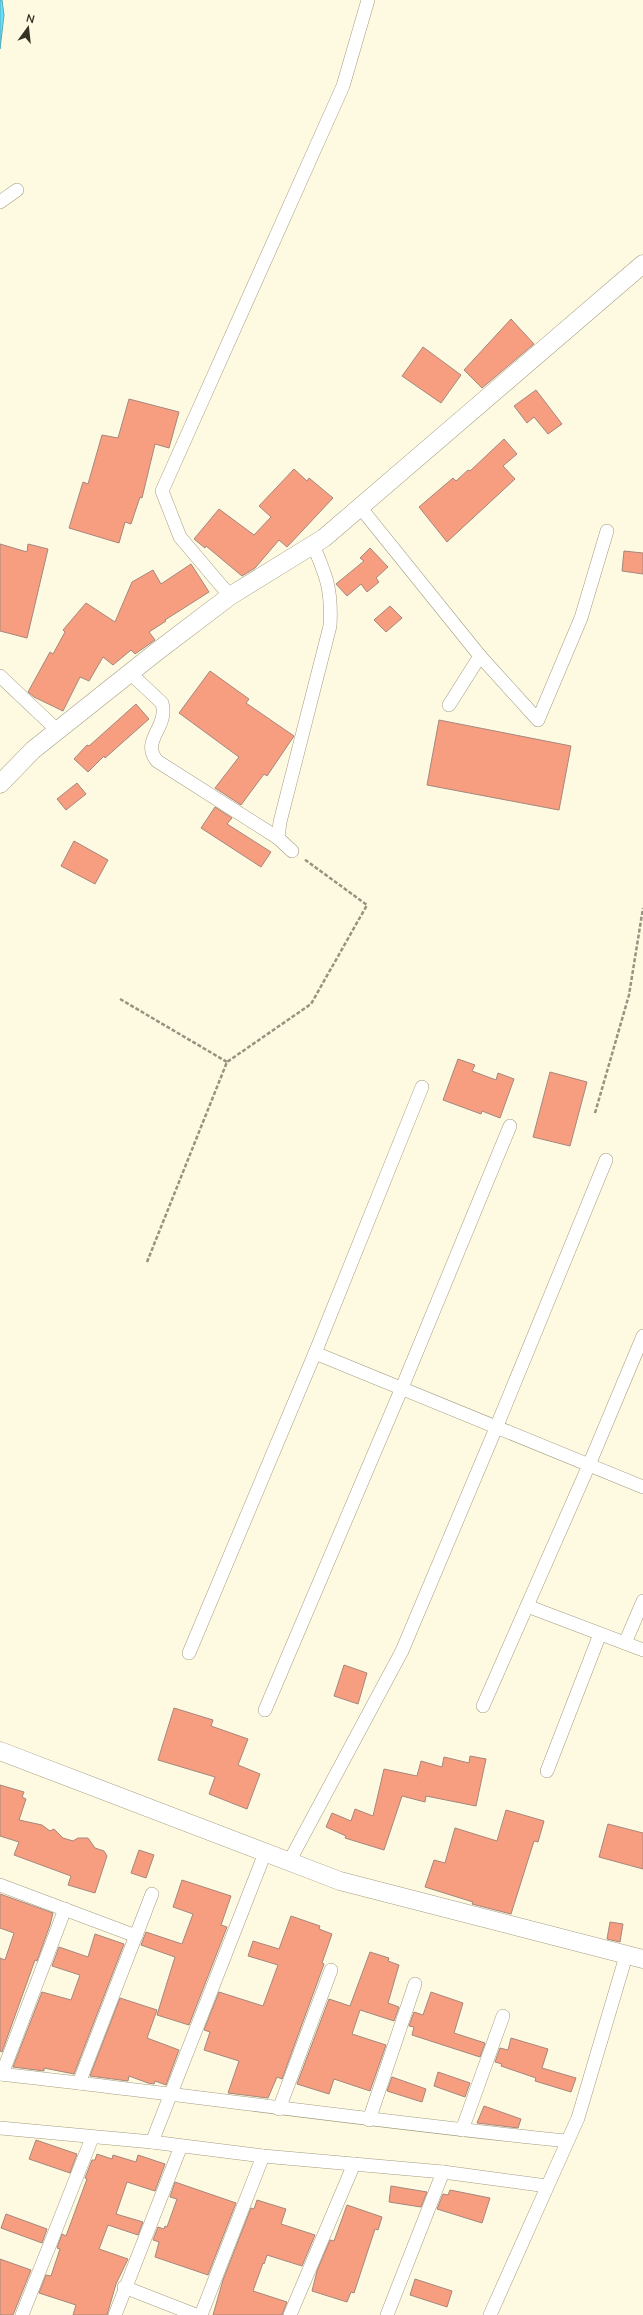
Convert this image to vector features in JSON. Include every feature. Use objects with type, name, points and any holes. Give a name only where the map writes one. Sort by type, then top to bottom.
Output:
[{"type":"main road","points":[[0,784],[33,750],[230,596],[313,545],[360,507],[643,264]]},
{"type":"main road","points":[[0,1751],[340,1882],[634,1957]]},
{"type":"street","points":[[230,596],[180,537],[162,491],[343,86],[368,0]]},
{"type":"street","points":[[0,202],[17,190]]},
{"type":"street","points":[[360,507],[480,656],[538,720],[581,618],[607,531]]},
{"type":"street","points":[[278,838],[290,781],[330,626],[332,600],[327,579],[313,545]]},
{"type":"street","points":[[449,705],[480,656]]},
{"type":"street","points":[[130,673],[162,703],[164,717],[150,747],[152,754],[157,761],[278,838],[292,851]]},
{"type":"street","points":[[0,676],[58,730]]},
{"type":"street","points":[[189,1653],[314,1353],[422,1087]]},
{"type":"street","points":[[265,1710],[401,1390],[510,1126]]},
{"type":"street","points":[[289,1862],[402,1651],[496,1428],[606,1160]]},
{"type":"street","points":[[483,1706],[589,1465],[643,1336]]},
{"type":"street","points":[[314,1353],[401,1390],[643,1487]]},
{"type":"street","points":[[625,1643],[643,1601]]},
{"type":"street","points":[[527,1606],[643,1650]]},
{"type":"street","points":[[547,1771],[600,1634]]},
{"type":"street","points":[[152,2142],[265,1853]]},
{"type":"street","points":[[0,1884],[136,1936]]},
{"type":"street","points":[[79,2083],[152,1894]]},
{"type":"street","points":[[65,1909],[1,2074],[171,2093],[279,2109],[369,2120],[567,2141]]},
{"type":"street","points":[[490,2315],[578,2118],[634,1957]]},
{"type":"street","points":[[279,2109],[331,1970]]},
{"type":"street","points":[[369,2120],[415,1984]]},
{"type":"street","points":[[462,2130],[503,2016]]},
{"type":"street","points":[[0,2128],[92,2138],[152,2142],[263,2156],[443,2172],[547,2186]]},
{"type":"street","points":[[22,2315],[92,2138]]},
{"type":"street","points":[[115,2315],[124,2287],[180,2146]]},
{"type":"street","points":[[202,2315],[263,2156]]},
{"type":"street","points":[[290,2315],[354,2164]]},
{"type":"street","points":[[387,2315],[443,2172]]},
{"type":"street","points":[[124,2287],[196,2315]]},
{"type":"path","points":[[147,1262],[227,1062],[311,1004],[367,905],[292,851]]},
{"type":"path","points":[[595,1113],[629,994],[643,908]]},
{"type":"path","points":[[120,999],[227,1062]]},
{"type":"water","points":[[0,0],[2,0],[4,15],[0,49]]},
{"type":"building","points":[[511,319],[534,344],[482,388],[464,370]]},
{"type":"building","points":[[423,347],[461,375],[441,403],[402,376]]},
{"type":"building","points":[[536,390],[562,424],[548,434],[534,417],[527,423],[514,406]]},
{"type":"building","points":[[129,399],[179,412],[169,448],[155,444],[142,498],[140,497],[131,524],[125,522],[119,543],[69,528],[83,482],[88,484],[102,435],[118,438]]},
{"type":"building","points":[[504,439],[517,454],[503,466],[515,479],[447,542],[419,507],[453,478],[456,481],[468,470],[470,471]]},
{"type":"building","points":[[294,469],[307,481],[309,478],[333,498],[287,547],[279,540],[255,568],[242,576],[206,546],[205,548],[194,539],[219,509],[254,535],[271,517],[259,506]]},
{"type":"building","points":[[0,544],[27,552],[28,544],[48,549],[27,638],[0,631]]},
{"type":"building","points":[[370,548],[388,567],[376,578],[379,582],[367,592],[361,584],[347,596],[336,584],[364,561],[360,558]]},
{"type":"building","points":[[624,551],[643,553],[643,574],[622,571]]},
{"type":"building","points":[[191,564],[209,592],[149,632],[155,640],[135,654],[131,650],[113,665],[103,657],[89,681],[80,677],[63,711],[34,697],[28,692],[50,652],[53,654],[65,632],[63,630],[86,603],[115,622],[132,582],[153,570],[161,584]]},
{"type":"building","points":[[390,606],[402,618],[386,632],[374,620]]},
{"type":"building","points":[[210,671],[249,699],[246,703],[294,736],[267,776],[264,774],[241,805],[215,788],[239,757],[179,713]]},
{"type":"building","points":[[136,704],[149,719],[105,758],[104,756],[88,772],[74,759],[87,745],[89,746]]},
{"type":"building","points":[[439,720],[571,746],[559,810],[427,785]]},
{"type":"building","points":[[77,783],[86,794],[66,810],[57,799]]},
{"type":"building","points":[[215,807],[232,818],[227,824],[271,852],[261,867],[201,828]]},
{"type":"building","points":[[74,841],[108,860],[95,884],[61,866]]},
{"type":"building","points":[[458,1059],[475,1065],[472,1071],[496,1080],[498,1073],[514,1079],[500,1118],[482,1111],[481,1114],[443,1100]]},
{"type":"building","points":[[550,1072],[587,1082],[570,1146],[533,1137]]},
{"type":"building","points":[[344,1665],[367,1673],[358,1704],[334,1696]]},
{"type":"building","points":[[174,1708],[213,1720],[211,1726],[248,1739],[238,1765],[260,1774],[247,1809],[209,1794],[215,1777],[158,1760]]},
{"type":"building","points":[[470,1756],[486,1759],[476,1806],[426,1796],[425,1802],[402,1796],[384,1850],[345,1838],[346,1836],[326,1827],[332,1813],[351,1821],[355,1809],[373,1816],[384,1769],[417,1776],[421,1761],[442,1767],[444,1757],[469,1763]]},
{"type":"building","points":[[0,1785],[24,1792],[22,1797],[26,1799],[19,1820],[42,1825],[50,1831],[54,1829],[63,1838],[73,1841],[78,1838],[88,1838],[95,1848],[104,1851],[107,1856],[95,1893],[68,1885],[71,1876],[14,1855],[19,1842],[0,1836]]},
{"type":"building","points":[[506,1810],[544,1821],[538,1842],[534,1841],[511,1914],[472,1904],[473,1902],[425,1887],[434,1860],[445,1863],[455,1828],[497,1841]]},
{"type":"building","points":[[608,1824],[643,1833],[643,1869],[599,1857]]},
{"type":"building","points":[[139,1850],[154,1855],[146,1878],[131,1873]]},
{"type":"building","points":[[182,1880],[231,1896],[221,1925],[227,1927],[189,2025],[157,2015],[175,1957],[141,1945],[146,1932],[182,1944],[193,1914],[173,1907]]},
{"type":"building","points":[[0,1894],[53,1913],[37,1961],[35,1960],[2,2052],[0,2051],[0,1958],[5,1960],[14,1933],[0,1928]]},
{"type":"building","points":[[291,1916],[320,1926],[319,1929],[332,1934],[322,1963],[324,1964],[282,2079],[277,2077],[268,2098],[228,2093],[239,2061],[204,2050],[210,2032],[204,2030],[219,1992],[263,2006],[278,1965],[248,1956],[253,1941],[279,1949]]},
{"type":"building","points":[[610,1922],[623,1924],[620,1942],[607,1939]]},
{"type":"building","points":[[95,1934],[124,1944],[74,2074],[44,2068],[44,2071],[13,2067],[42,1992],[71,2000],[80,1975],[52,1966],[59,1947],[88,1957]]},
{"type":"building","points":[[370,1952],[389,1958],[388,1961],[399,1965],[388,2003],[399,2007],[394,2021],[360,2010],[352,2034],[386,2045],[370,2091],[334,2079],[329,2094],[297,2084],[329,1999],[350,2006]]},
{"type":"building","points":[[431,1992],[463,2003],[454,2033],[485,2043],[480,2057],[412,2035],[414,2027],[409,2026],[414,2012],[423,2015]]},
{"type":"building","points":[[120,1998],[157,2010],[147,2038],[179,2050],[166,2085],[155,2081],[154,2084],[148,2083],[129,2076],[128,2081],[90,2076]]},
{"type":"building","points":[[511,2038],[548,2049],[542,2068],[576,2078],[571,2092],[535,2081],[536,2078],[501,2066],[502,2064],[495,2062],[500,2048],[508,2050]]},
{"type":"building","points":[[438,2072],[470,2083],[465,2097],[434,2086]]},
{"type":"building","points":[[392,2077],[426,2089],[422,2102],[387,2091]]},
{"type":"building","points":[[484,2106],[521,2119],[518,2128],[477,2123]]},
{"type":"building","points":[[36,2140],[77,2154],[70,2173],[29,2159]]},
{"type":"building","points":[[97,2154],[112,2159],[113,2155],[136,2162],[138,2155],[165,2164],[155,2191],[127,2182],[116,2214],[143,2222],[138,2235],[108,2225],[99,2249],[128,2259],[116,2284],[107,2315],[73,2315],[76,2305],[39,2293],[46,2275],[51,2276],[60,2249],[57,2248],[62,2234],[66,2236],[87,2179],[85,2178],[92,2160],[95,2160]]},
{"type":"building","points":[[175,2182],[236,2203],[208,2275],[155,2257],[159,2242],[153,2240],[158,2227],[164,2229],[165,2226],[167,2227],[177,2199],[170,2197]]},
{"type":"building","points":[[391,2186],[427,2192],[421,2207],[389,2202]]},
{"type":"building","points":[[450,2190],[490,2198],[482,2223],[437,2209],[443,2194],[448,2195]]},
{"type":"building","points":[[257,2200],[286,2209],[281,2224],[315,2235],[302,2266],[267,2255],[264,2264],[263,2263],[253,2291],[287,2302],[282,2315],[213,2315],[223,2280],[251,2208],[254,2209]]},
{"type":"building","points":[[347,2205],[382,2217],[378,2230],[375,2229],[354,2293],[351,2292],[347,2302],[312,2291],[317,2271],[330,2240],[334,2241]]},
{"type":"building","points":[[6,2214],[47,2229],[42,2243],[1,2228]]},
{"type":"building","points":[[0,2259],[31,2270],[13,2315],[0,2315]]},
{"type":"building","points":[[415,2279],[452,2291],[447,2307],[410,2295]]}]
